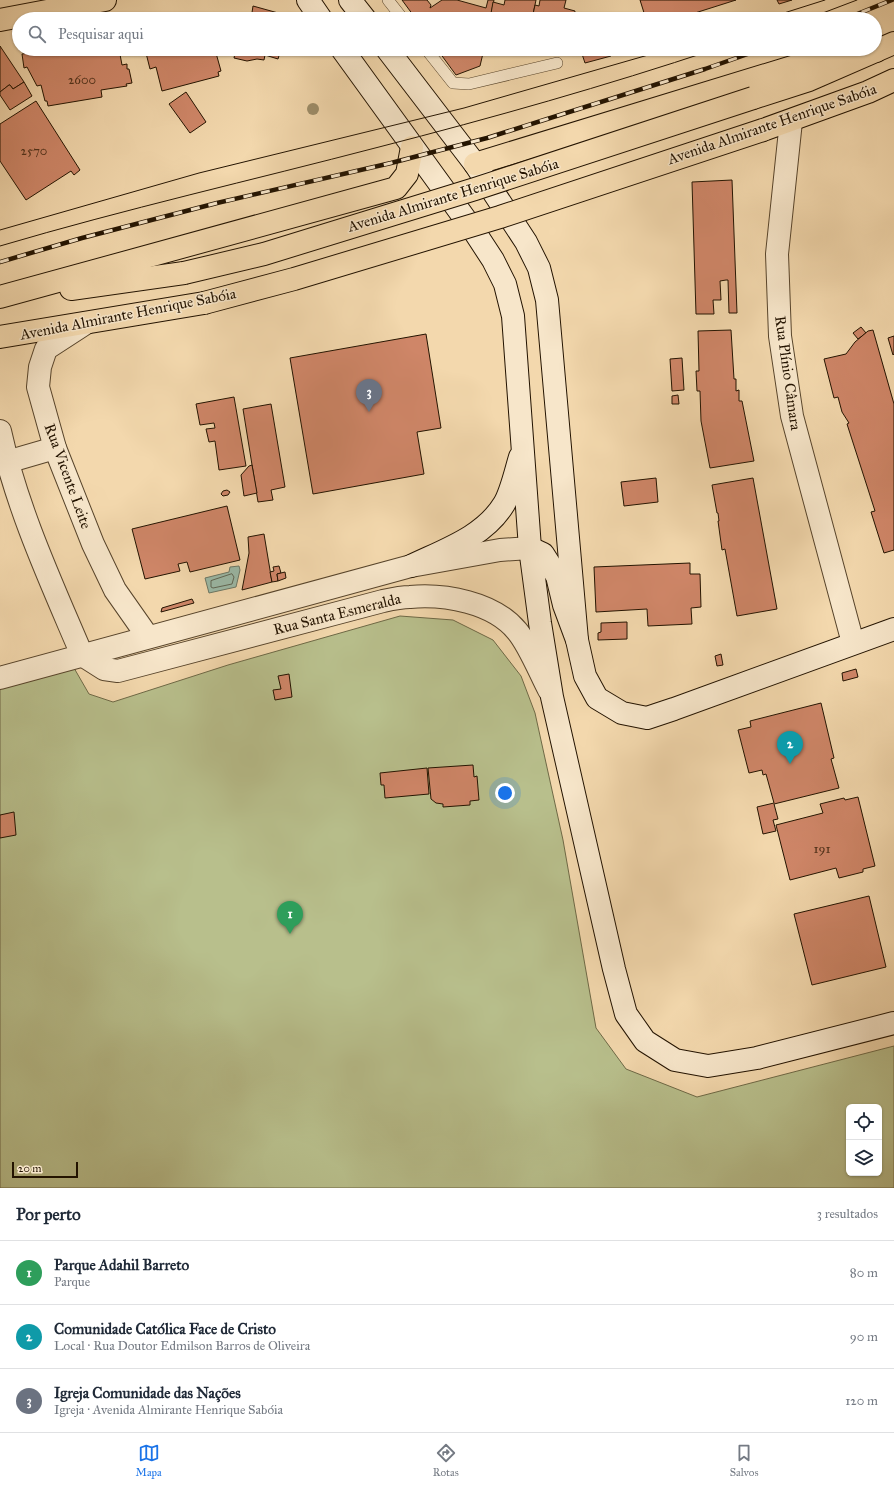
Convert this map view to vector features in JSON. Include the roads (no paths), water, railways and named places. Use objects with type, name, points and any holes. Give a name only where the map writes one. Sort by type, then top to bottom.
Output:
[{"type":"main road","points":[[42,12],[105,0]]},
{"type":"main road","points":[[0,20],[12,18]]},
{"type":"main road","points":[[475,164],[795,66],[842,56]]},
{"type":"main road","name":"Avenida Almirante Henrique Sabóia","points":[[0,298],[184,273],[264,254],[482,186],[808,80],[864,56]]},
{"type":"main road","name":"Avenida Almirante Henrique Sabóia","points":[[0,337],[204,303],[294,278],[500,217],[791,121],[868,92],[894,80]]},
{"type":"main road","points":[[0,298],[396,188],[407,174],[412,147]]},
{"type":"street","points":[[308,0],[316,12]]},
{"type":"street","points":[[350,0],[359,12]]},
{"type":"street","points":[[347,56],[476,234],[493,260],[505,284],[513,316],[530,548],[540,624],[552,697],[614,970],[626,1014],[645,1041],[675,1060],[708,1066],[756,1058],[894,1023]]},
{"type":"street","points":[[392,56],[475,164],[526,242],[538,268],[547,300],[577,640]]},
{"type":"street","name":"Rua Plínio Câmara","points":[[791,121],[777,254],[780,336],[792,416],[853,643]]},
{"type":"street","name":"Rua Vicente Leite","points":[[86,323],[46,349],[40,367],[38,387],[56,448],[93,544],[115,590],[148,637]]},
{"type":"street","points":[[0,431],[3,463],[82,655]]},
{"type":"street","points":[[411,566],[468,539],[496,516],[505,502],[523,446]]},
{"type":"street","points":[[3,463],[56,448]]},
{"type":"street","points":[[530,548],[543,554],[557,576],[564,604],[577,640],[585,676],[597,698],[622,713],[647,718],[894,629]]},
{"type":"street","name":"Rua Santa Esmeralda","points":[[0,678],[411,566],[500,550],[530,548]]},
{"type":"street","name":"Rua Santa Esmeralda","points":[[82,655],[104,669],[118,671],[383,601],[410,597],[440,597],[473,604],[498,615],[517,631],[528,649],[552,697]]},
{"type":"lane","points":[[388,0],[397,12]]},
{"type":"lane","points":[[432,56],[453,83],[469,84],[556,62]]},
{"type":"water","points":[[239,566],[240,570],[236,587],[209,593],[205,578],[229,572],[230,567]]},
{"type":"tram line","points":[[787,12],[825,0]]},
{"type":"tram line","points":[[825,12],[857,0]]},
{"type":"tram line","points":[[0,230],[199,173],[464,108],[645,56]]},
{"type":"tram line","points":[[0,246],[142,207],[464,125],[590,89],[695,56]]},
{"type":"railway","points":[[862,12],[892,0]]},
{"type":"railway","points":[[0,262],[82,238],[217,203],[391,163],[487,138],[742,56]]},
{"type":"place","name":"Igreja Comunidade das Nações","points":[[369,412]]},
{"type":"place","name":"Comunidade Católica Face de Cristo","points":[[790,764]]},
{"type":"place","name":"Parque Adahil Barreto","points":[[290,934]]}]
